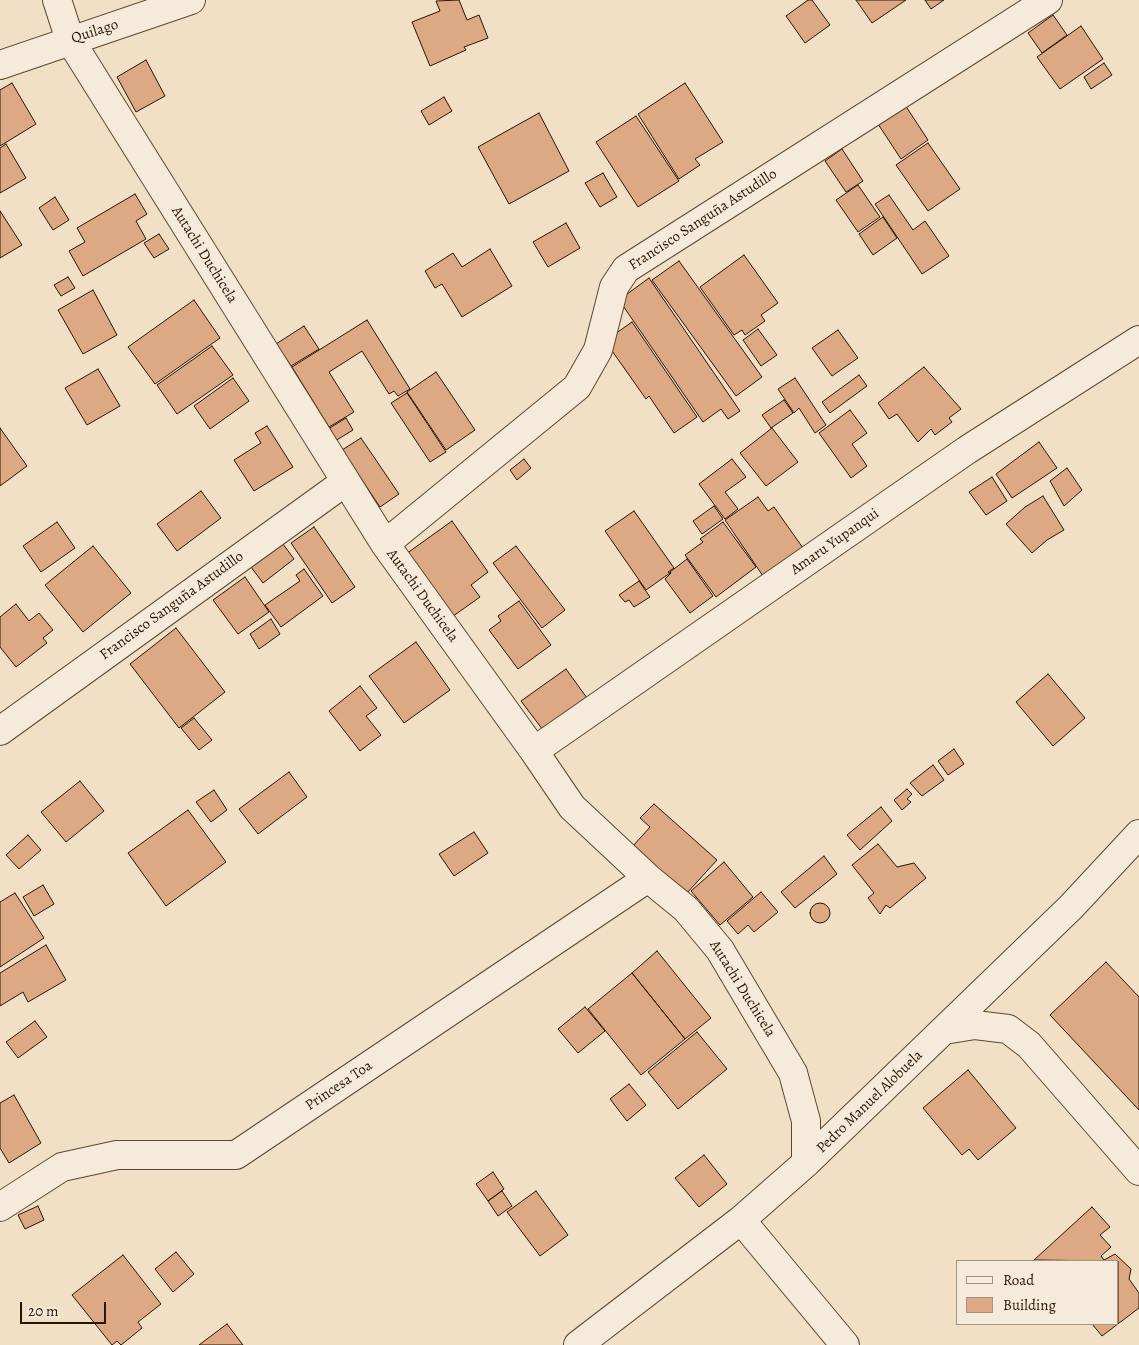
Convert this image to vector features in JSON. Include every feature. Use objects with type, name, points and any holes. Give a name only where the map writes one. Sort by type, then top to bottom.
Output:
[{"type":"street","name":"Autachi Duchicela","points":[[56,0],[70,40],[385,544],[534,750],[572,807],[648,878],[686,909],[720,950],[794,1074],[806,1121],[806,1163]]},
{"type":"street","name":"Quilago","points":[[0,65],[191,0]]},
{"type":"street","name":"Francisco Sanguña Astudillo","points":[[385,544],[577,387],[598,350],[614,287],[626,269],[1048,0]]},
{"type":"street","name":"Amaru Yupanqui","points":[[534,750],[967,450],[1139,340]]},
{"type":"street","name":"Francisco Sanguña Astudillo","points":[[0,731],[345,482]]},
{"type":"street","name":"Pedro Manuel Alobuela","points":[[578,1345],[741,1220],[806,1163],[1071,907],[1139,834]]},
{"type":"street","name":"Princesa Toa","points":[[0,1207],[62,1167],[117,1155],[236,1155],[648,878]]},
{"type":"street","points":[[944,1030],[975,1025],[1008,1029],[1029,1045],[1139,1171]]},
{"type":"street","points":[[741,1220],[844,1345]]},
{"type":"building","points":[[459,0],[467,20],[479,15],[488,38],[464,47],[466,50],[430,66],[412,22],[440,11],[436,1]]},
{"type":"building","points":[[808,0],[812,0],[830,25],[805,43],[786,16]]},
{"type":"building","points":[[856,0],[906,0],[872,23]]},
{"type":"building","points":[[925,0],[944,0],[931,9]]},
{"type":"building","points":[[1053,15],[1067,35],[1042,53],[1028,33]]},
{"type":"building","points":[[1081,26],[1103,59],[1060,89],[1037,57]]},
{"type":"building","points":[[146,60],[165,96],[136,112],[117,77]]},
{"type":"building","points":[[1104,63],[1112,75],[1091,89],[1084,77]]},
{"type":"building","points":[[12,83],[36,124],[0,146],[0,90]]},
{"type":"building","points":[[685,83],[723,142],[695,159],[700,165],[679,179],[638,114]]},
{"type":"building","points":[[444,97],[452,111],[429,125],[421,111]]},
{"type":"building","points":[[905,105],[928,140],[901,159],[878,124]]},
{"type":"building","points":[[539,113],[569,171],[509,204],[478,147]]},
{"type":"building","points":[[636,116],[679,181],[638,207],[596,142]]},
{"type":"building","points":[[928,143],[960,189],[928,211],[896,165]]},
{"type":"building","points":[[6,144],[26,178],[0,193],[0,148]]},
{"type":"building","points":[[842,149],[863,181],[846,192],[825,161]]},
{"type":"building","points":[[603,173],[617,197],[600,207],[585,183]]},
{"type":"building","points":[[858,185],[880,217],[858,232],[836,200]]},
{"type":"building","points":[[135,194],[147,214],[136,221],[146,239],[83,276],[69,251],[85,242],[77,228]]},
{"type":"building","points":[[889,195],[913,230],[925,221],[949,256],[922,274],[875,204]]},
{"type":"building","points":[[55,197],[69,220],[53,230],[39,208]]},
{"type":"building","points":[[0,211],[22,245],[0,258]]},
{"type":"building","points":[[883,217],[897,238],[873,255],[859,234]]},
{"type":"building","points":[[566,223],[580,248],[548,267],[533,242]]},
{"type":"building","points":[[159,234],[169,249],[154,258],[144,243]]},
{"type":"building","points":[[490,249],[512,286],[462,317],[442,284],[435,288],[425,271],[453,253],[462,267]]},
{"type":"building","points":[[744,255],[778,303],[761,315],[765,321],[745,335],[742,330],[734,335],[700,287]]},
{"type":"building","points":[[679,261],[762,377],[736,396],[652,280]]},
{"type":"building","points":[[68,277],[75,288],[61,296],[54,285]]},
{"type":"building","points":[[649,278],[740,411],[728,419],[721,409],[703,422],[619,300]]},
{"type":"building","points":[[93,290],[117,335],[83,354],[58,310]]},
{"type":"building","points":[[194,300],[220,338],[155,384],[128,347]]},
{"type":"building","points":[[367,320],[410,389],[398,396],[394,391],[389,394],[362,351],[329,372],[354,412],[329,427],[292,367]]},
{"type":"building","points":[[632,322],[697,417],[674,433],[649,396],[646,399],[605,341]]},
{"type":"building","points":[[304,326],[319,349],[291,366],[276,344]]},
{"type":"building","points":[[758,329],[777,355],[761,366],[743,340]]},
{"type":"building","points":[[838,330],[858,358],[832,376],[812,348]]},
{"type":"building","points":[[212,346],[233,375],[177,414],[157,385]]},
{"type":"building","points":[[924,367],[961,409],[949,418],[952,422],[935,435],[931,429],[918,442],[897,414],[889,419],[878,403]]},
{"type":"building","points":[[98,369],[120,406],[87,425],[65,388]]},
{"type":"building","points":[[436,372],[475,430],[446,450],[407,392]]},
{"type":"building","points":[[859,375],[867,386],[830,413],[822,402]]},
{"type":"building","points":[[233,378],[249,401],[210,429],[194,406]]},
{"type":"building","points":[[795,378],[826,425],[815,433],[799,408],[794,413],[778,389]]},
{"type":"building","points":[[407,393],[446,452],[430,462],[391,403]]},
{"type":"building","points":[[784,400],[793,413],[771,428],[762,415]]},
{"type":"building","points":[[850,410],[867,433],[852,444],[867,466],[851,478],[819,433]]},
{"type":"building","points":[[346,418],[353,430],[335,441],[328,429]]},
{"type":"building","points":[[267,426],[293,467],[254,491],[234,460],[261,443],[255,433]]},
{"type":"building","points":[[0,428],[27,466],[0,486]]},
{"type":"building","points":[[772,428],[798,462],[766,486],[740,453]]},
{"type":"building","points":[[361,438],[399,494],[380,507],[342,450]]},
{"type":"building","points":[[1039,442],[1057,468],[1012,498],[996,474]]},
{"type":"building","points":[[524,459],[531,468],[517,480],[510,470]]},
{"type":"building","points":[[732,459],[746,477],[725,492],[738,509],[725,519],[699,484]]},
{"type":"building","points":[[1067,468],[1082,490],[1064,506],[1050,481]]},
{"type":"building","points":[[992,477],[1007,501],[986,515],[969,492]]},
{"type":"building","points":[[201,491],[221,518],[177,551],[157,524]]},
{"type":"building","points":[[1043,496],[1064,530],[1047,540],[1032,553],[1006,524],[1025,507]]},
{"type":"building","points":[[758,497],[768,511],[774,507],[803,548],[763,576],[725,520]]},
{"type":"building","points":[[714,506],[723,519],[702,534],[693,521]]},
{"type":"building","points":[[634,511],[674,568],[646,590],[605,531]]},
{"type":"building","points":[[452,521],[488,572],[471,585],[480,597],[449,619],[399,559]]},
{"type":"building","points":[[57,522],[75,548],[41,572],[23,546]]},
{"type":"building","points":[[723,522],[756,567],[716,597],[685,555],[703,542],[700,539]]},
{"type":"building","points":[[314,527],[355,587],[332,603],[291,543]]},
{"type":"building","points":[[283,544],[294,559],[263,583],[251,567]]},
{"type":"building","points":[[93,546],[131,593],[83,632],[45,585]]},
{"type":"building","points":[[516,546],[565,610],[542,628],[493,563]]},
{"type":"building","points":[[687,559],[713,596],[690,613],[665,579],[670,572]]},
{"type":"building","points":[[304,569],[323,596],[281,627],[265,605],[300,581],[296,575]]},
{"type":"building","points":[[245,577],[269,612],[238,634],[213,600]]},
{"type":"building","points":[[639,581],[650,597],[634,607],[629,600],[625,602],[619,595]]},
{"type":"building","points":[[519,601],[551,645],[518,669],[489,630],[501,621],[498,616]]},
{"type":"building","points":[[16,604],[29,621],[39,613],[53,630],[43,638],[47,643],[16,667],[0,647],[0,617]]},
{"type":"building","points":[[271,619],[280,634],[259,649],[250,634]]},
{"type":"building","points":[[176,628],[225,692],[179,728],[130,664]]},
{"type":"building","points":[[416,642],[450,690],[404,723],[369,676]]},
{"type":"building","points":[[566,669],[587,698],[543,730],[521,701]]},
{"type":"building","points":[[1048,674],[1085,718],[1053,746],[1016,702]]},
{"type":"building","points":[[360,686],[377,708],[366,716],[381,735],[360,751],[329,711]]},
{"type":"building","points":[[194,718],[212,740],[199,750],[181,728]]},
{"type":"building","points":[[954,749],[964,764],[948,775],[938,761]]},
{"type":"building","points":[[933,765],[944,780],[922,796],[910,783]]},
{"type":"building","points":[[289,772],[307,797],[258,834],[239,809]]},
{"type":"building","points":[[80,781],[104,811],[66,842],[41,812]]},
{"type":"building","points":[[907,789],[912,794],[907,799],[911,802],[902,810],[894,800]]},
{"type":"building","points":[[214,790],[227,810],[211,822],[196,802]]},
{"type":"building","points":[[654,804],[717,860],[686,894],[633,846],[650,827],[640,818]]},
{"type":"building","points":[[881,807],[892,821],[860,850],[847,835]]},
{"type":"building","points":[[188,810],[226,862],[166,906],[128,853]]},
{"type":"building","points":[[474,832],[488,853],[454,876],[439,854]]},
{"type":"building","points":[[28,835],[41,850],[19,869],[6,855]]},
{"type":"building","points":[[878,844],[897,867],[914,863],[926,878],[890,908],[886,905],[880,914],[868,898],[874,893],[852,865]]},
{"type":"building","points":[[824,856],[837,874],[795,908],[781,892]]},
{"type":"building","points":[[724,862],[753,897],[720,925],[691,891]]},
{"type":"building","points":[[43,885],[54,904],[34,916],[23,897]]},
{"type":"building","points":[[761,892],[778,912],[754,932],[748,925],[738,934],[727,921]]},
{"type":"building","points":[[15,893],[44,938],[0,967],[0,902]]},
{"type":"building","points":[[820,903],[827,906],[830,913],[827,920],[820,923],[813,920],[810,913],[813,906]]},
{"type":"building","points":[[46,945],[66,980],[28,1002],[23,992],[0,1006],[0,973]]},
{"type":"building","points":[[657,951],[711,1018],[685,1039],[632,973]]},
{"type":"building","points":[[1106,962],[1139,997],[1139,1110],[1050,1015]]},
{"type":"building","points":[[632,973],[685,1039],[641,1075],[588,1009]]},
{"type":"building","points":[[585,1007],[605,1031],[578,1053],[558,1029]]},
{"type":"building","points":[[35,1021],[47,1037],[18,1058],[6,1042]]},
{"type":"building","points":[[697,1032],[727,1069],[678,1109],[648,1072]]},
{"type":"building","points":[[968,1070],[1016,1128],[978,1160],[969,1149],[962,1155],[923,1108]]},
{"type":"building","points":[[629,1084],[646,1105],[627,1121],[610,1099]]},
{"type":"building","points":[[14,1095],[41,1143],[9,1163],[0,1148],[0,1103]]},
{"type":"building","points":[[704,1155],[727,1184],[699,1207],[675,1178]]},
{"type":"building","points":[[493,1172],[504,1189],[488,1201],[476,1184]]},
{"type":"building","points":[[502,1191],[512,1206],[498,1216],[488,1201]]},
{"type":"building","points":[[536,1191],[568,1235],[540,1256],[507,1212]]},
{"type":"building","points":[[38,1206],[44,1220],[25,1229],[18,1215]]},
{"type":"building","points":[[1092,1207],[1110,1227],[1100,1235],[1111,1247],[1101,1256],[1104,1260],[1034,1260]]},
{"type":"building","points":[[176,1252],[194,1274],[173,1292],[155,1269]]},
{"type":"building","points":[[1115,1254],[1131,1269],[1129,1279],[1139,1293],[1139,1308],[1119,1323],[1119,1260],[1104,1260]]},
{"type":"building","points":[[123,1255],[161,1304],[138,1322],[142,1328],[121,1345],[117,1341],[112,1345],[72,1295]]},
{"type":"building","points":[[227,1324],[243,1345],[199,1345]]},
{"type":"building","points":[[1093,1325],[1117,1325],[1102,1336]]}]
